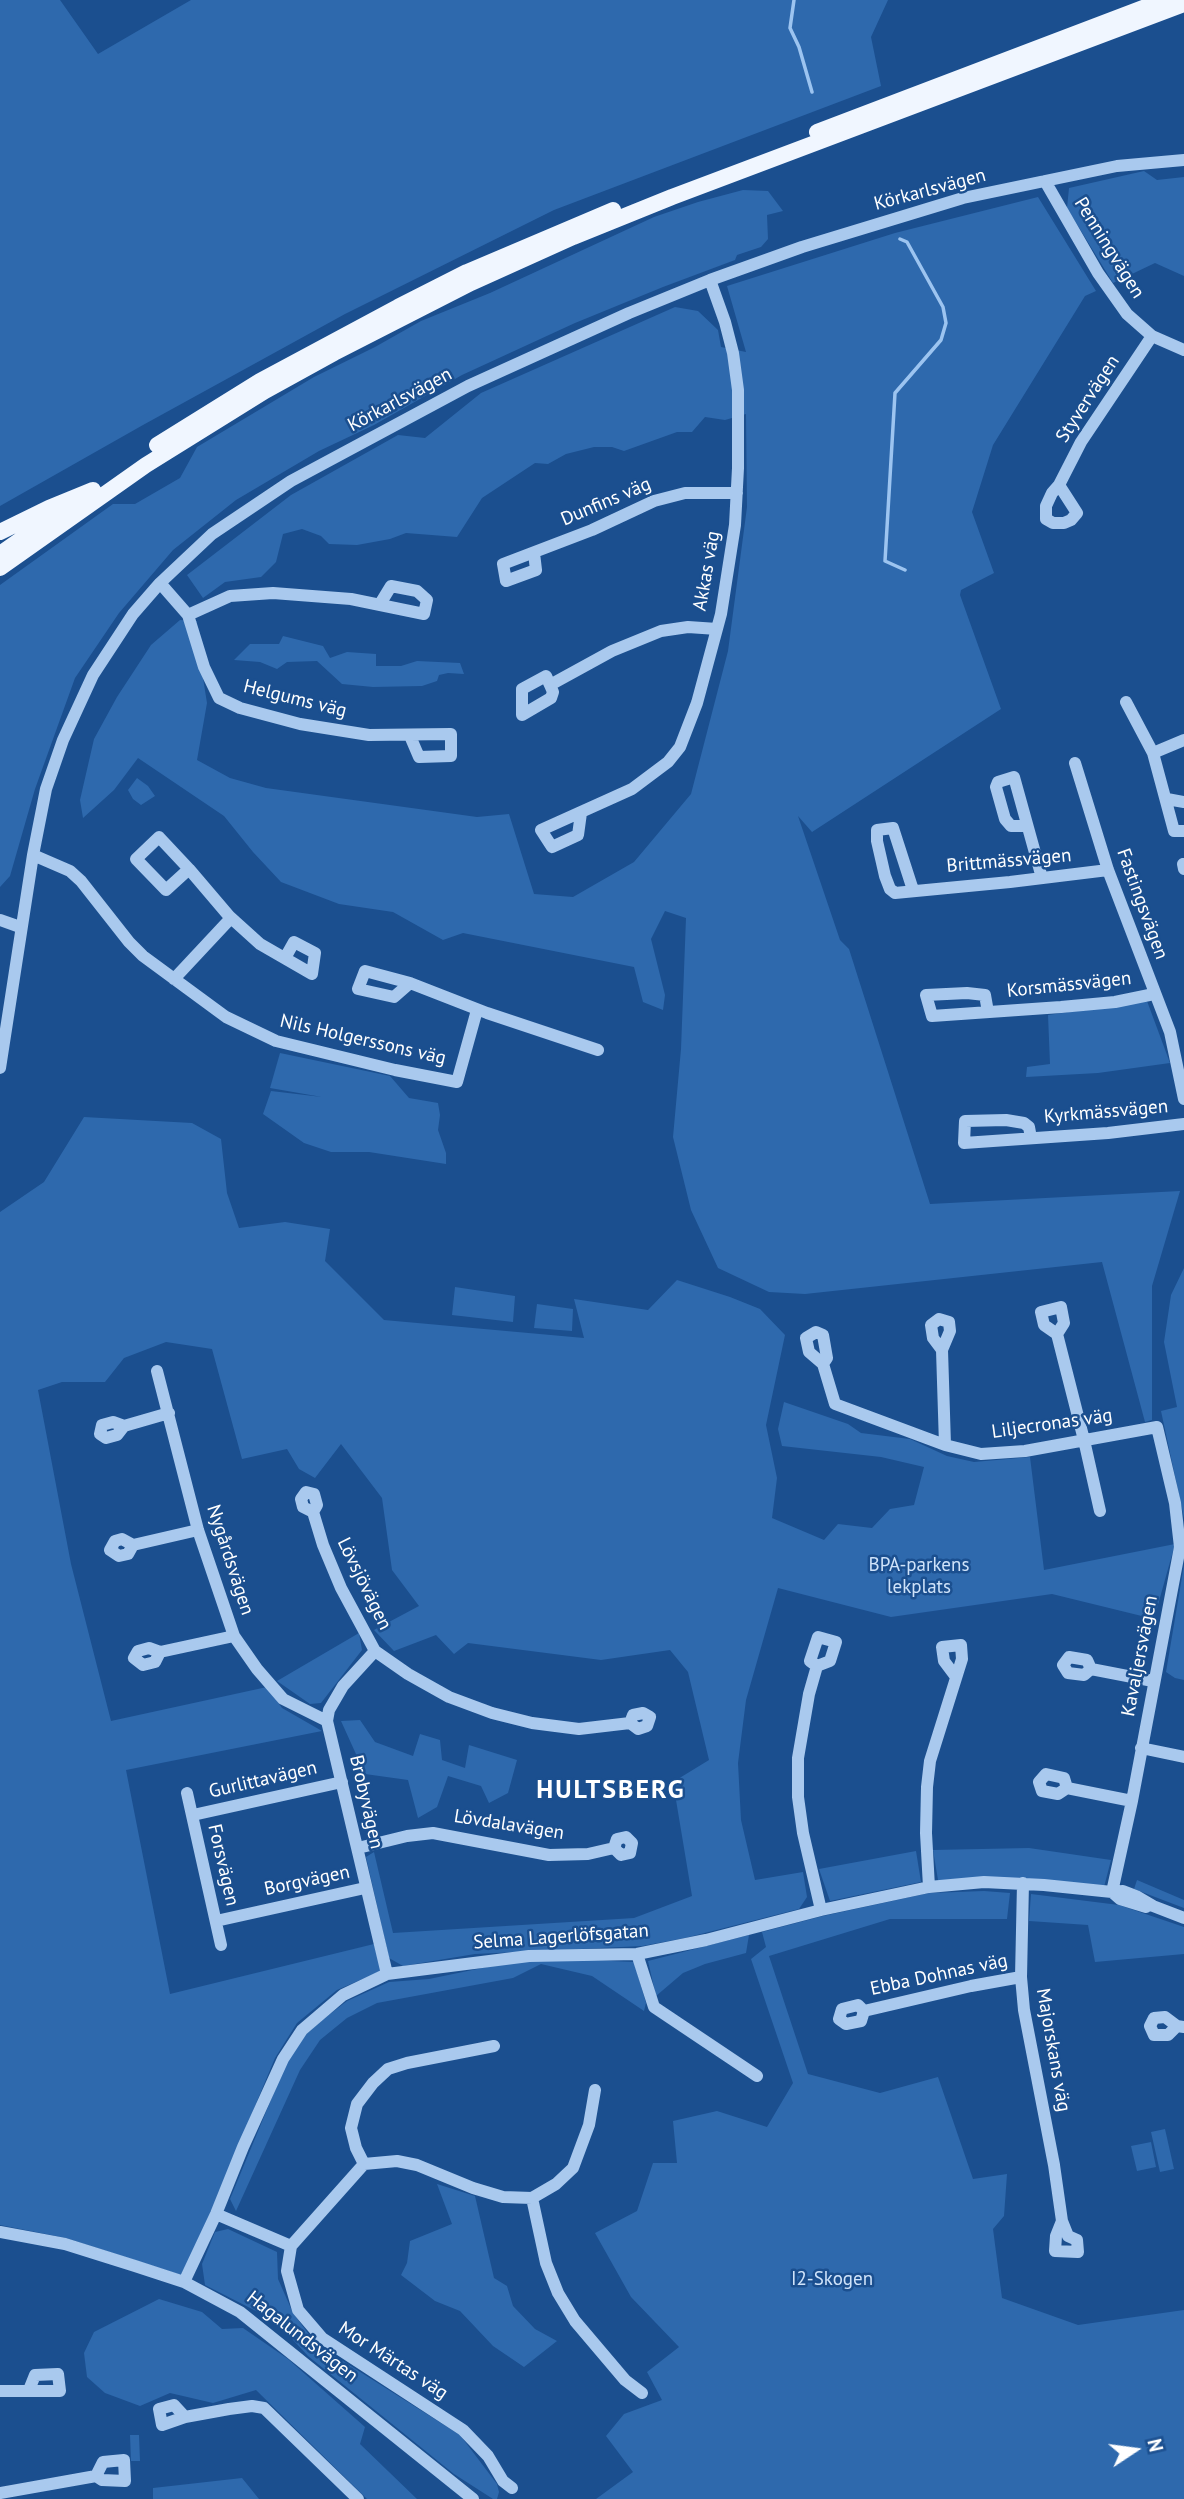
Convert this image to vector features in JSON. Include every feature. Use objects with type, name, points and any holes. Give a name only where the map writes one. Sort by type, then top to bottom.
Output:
[{"type":"main road","points":[[0,554],[185,427],[260,381],[467,272],[657,192],[1164,0]]},
{"type":"main road","points":[[0,568],[146,465],[254,398],[334,353],[471,283],[573,237],[673,197],[1184,4]]},
{"type":"main road","points":[[0,532],[93,490]]},
{"type":"street","name":"Körkarlsvägen","points":[[0,1068],[20,927],[46,789],[68,729],[93,675],[133,614],[160,583],[212,534],[291,481],[371,436],[506,368],[710,280],[802,247],[963,198],[1117,166],[1184,160]]},
{"type":"street","name":"Penningvägen","points":[[1045,181],[1098,273],[1127,314],[1152,336],[1184,351]]},
{"type":"street","name":"Akkas väg","points":[[581,813],[652,776],[680,747],[697,703],[717,629],[728,573],[737,493],[738,390],[725,321],[710,280]]},
{"type":"street","name":"Styvervägen","points":[[1059,485],[1081,442],[1152,336]]},
{"type":"street","name":"Dunfins väg","points":[[534,553],[667,497],[693,493],[737,493]]},
{"type":"street","name":"Helgums väg","points":[[160,583],[188,615],[204,667],[219,698],[240,708],[300,724],[369,736],[410,736]]},
{"type":"street","points":[[188,615],[230,596],[273,593],[380,604]]},
{"type":"street","points":[[550,685],[612,651],[661,631],[688,627],[717,629]]},
{"type":"street","points":[[1126,702],[1153,753],[1174,831],[1184,831]]},
{"type":"street","points":[[1153,753],[1184,740]]},
{"type":"street","name":"Fastingsvägen","points":[[1075,763],[1108,870],[1180,1056],[1184,1099]]},
{"type":"street","points":[[1167,799],[1184,802]]},
{"type":"street","points":[[1027,826],[1042,878]]},
{"type":"street","name":"Brittmässvägen","points":[[913,890],[893,828],[877,830],[877,841],[890,889],[895,893],[1108,870]]},
{"type":"street","name":"Nils Holgerssons väg","points":[[33,855],[70,871],[81,881],[143,956],[226,1017],[276,1041],[457,1082],[477,1010]]},
{"type":"street","points":[[188,869],[231,918],[260,944],[285,958]]},
{"type":"street","points":[[174,979],[231,918]]},
{"type":"street","points":[[0,920],[20,927]]},
{"type":"street","points":[[410,983],[477,1010],[598,1050]]},
{"type":"street","name":"Korsmässvägen","points":[[988,1012],[985,995],[926,995],[932,1016],[988,1012],[1099,1004],[1154,994]]},
{"type":"street","points":[[1170,1032],[1184,1031]]},
{"type":"street","name":"Kyrkmässvägen","points":[[1031,1138],[1029,1127],[1024,1123],[1006,1120],[965,1121],[964,1143],[1108,1133],[1184,1124]]},
{"type":"street","points":[[1057,1334],[1100,1511]]},
{"type":"street","points":[[942,1350],[945,1444]]},
{"type":"street","name":"Liljecronas väg","points":[[823,1364],[835,1404],[945,1444],[981,1454],[1157,1427]]},
{"type":"street","name":"Nygårdsvägen","points":[[157,1371],[198,1530],[234,1636],[257,1669],[283,1699],[327,1721]]},
{"type":"street","points":[[124,1426],[169,1413]]},
{"type":"street","name":"Kavaljersvägen","points":[[1112,1892],[1180,1547],[1175,1503],[1157,1427]]},
{"type":"street","name":"Lövsjövägen","points":[[313,1512],[341,1588],[374,1651],[408,1674],[449,1697],[492,1713],[532,1723],[579,1730],[630,1723]]},
{"type":"street","points":[[133,1545],[198,1530]]},
{"type":"street","points":[[160,1653],[234,1636]]},
{"type":"street","points":[[327,1721],[329,1710],[343,1686],[374,1651]]},
{"type":"street","points":[[817,1665],[798,1758],[798,1797],[803,1833],[821,1910]]},
{"type":"street","points":[[1091,1669],[1153,1681]]},
{"type":"street","points":[[929,1887],[926,1833],[928,1774],[956,1677]]},
{"type":"street","name":"Brobyvägen","points":[[327,1721],[387,1974]]},
{"type":"street","points":[[1141,1748],[1184,1757]]},
{"type":"street","name":"Gurlittavägen","points":[[192,1815],[342,1782]]},
{"type":"street","points":[[1067,1788],[1132,1801]]},
{"type":"street","name":"Forsvägen","points":[[187,1793],[221,1945]]},
{"type":"street","name":"Lövdalavägen","points":[[358,1848],[407,1836],[433,1833],[549,1855],[587,1854],[614,1848]]},
{"type":"street","name":"Selma Lagerlöfsgatan","points":[[184,2282],[283,2059],[302,2030],[343,1995],[387,1974],[529,1956],[637,1954],[709,1940],[821,1910],[929,1887],[984,1882],[1130,1893],[1153,1906],[1184,1918]]},
{"type":"street","name":"Majorskans väg","points":[[1023,1883],[1021,1978],[1024,2010],[1062,2221]]},
{"type":"street","name":"Borgvägen","points":[[216,1921],[365,1888]]},
{"type":"street","points":[[637,1954],[654,2007],[757,2076]]},
{"type":"street","name":"Ebba Dohnas väg","points":[[864,2011],[934,1994],[1021,1978]]},
{"type":"street","points":[[364,2164],[351,2128],[357,2104],[388,2069],[494,2046]]},
{"type":"street","points":[[216,2214],[291,2246],[364,2164],[397,2161],[417,2165],[472,2188],[503,2197],[532,2198],[556,2184],[573,2168],[589,2125],[595,2091]]},
{"type":"street","points":[[532,2198],[546,2263],[558,2293],[575,2321],[625,2380],[642,2393]]},
{"type":"street","name":"Hagalundsvägen","points":[[0,2232],[65,2244],[184,2282],[240,2312],[473,2499]]},
{"type":"street","name":"Mor Märtas väg","points":[[291,2246],[287,2271],[298,2310],[322,2337],[463,2430],[488,2456],[503,2481],[512,2488]]},
{"type":"street","points":[[0,2391],[29,2390]]},
{"type":"street","points":[[185,2417],[241,2407],[264,2408],[358,2499]]},
{"type":"street","points":[[0,2493],[96,2476]]},
{"type":"green space","points":[[0,0],[60,0],[98,54],[191,0],[888,0],[871,37],[881,86],[554,210],[345,314],[0,506]]},
{"type":"green space","points":[[1144,171],[1157,180],[1184,177],[1184,276],[1155,263],[1113,283],[1067,208],[1069,188]]},
{"type":"green space","points":[[743,190],[768,191],[783,211],[767,215],[768,239],[761,247],[737,255],[735,260],[575,323],[462,375],[374,425],[319,451],[236,500],[173,550],[119,613],[75,678],[35,789],[10,876],[0,887],[0,585],[113,504],[135,504],[180,478],[197,447],[314,377],[421,321],[490,293],[654,217]]},
{"type":"green space","points":[[1038,197],[1096,291],[1085,296],[993,445],[972,512],[994,573],[961,590],[960,595],[1001,709],[812,832],[798,816],[840,940],[849,949],[930,1204],[1180,1191],[1152,1286],[1152,1420],[1145,1422],[1102,1262],[805,1294],[769,1292],[718,1268],[691,1210],[673,1137],[681,1049],[686,918],[665,911],[651,939],[665,995],[663,1010],[643,1002],[634,967],[463,933],[443,940],[393,912],[339,904],[281,882],[224,816],[138,758],[114,790],[83,818],[80,800],[94,739],[117,697],[151,645],[180,620],[197,621],[195,628],[207,703],[197,760],[230,778],[266,788],[477,817],[509,814],[534,894],[573,897],[634,862],[691,794],[728,651],[747,507],[746,414],[725,420],[705,417],[692,432],[677,432],[624,451],[612,447],[594,447],[566,454],[548,464],[535,463],[482,498],[457,537],[406,533],[357,545],[329,544],[321,536],[302,529],[283,534],[276,562],[261,577],[225,582],[203,598],[187,575],[291,495],[398,435],[425,438],[481,393],[675,307],[698,311],[718,330],[721,347],[746,352],[727,286],[895,233]]},
{"type":"green space","points":[[283,636],[323,646],[330,658],[347,652],[376,654],[376,666],[401,666],[417,661],[460,663],[464,674],[439,675],[437,681],[422,686],[373,687],[342,684],[317,661],[287,662],[277,669],[260,662],[234,660],[250,644],[279,644]]},
{"type":"green space","points":[[137,778],[148,786],[155,796],[141,805],[133,799],[128,790]]},
{"type":"green space","points":[[1147,1001],[1170,1063],[1098,1073],[1026,1077],[1027,1067],[1050,1064],[1048,1015]]},
{"type":"green space","points":[[280,1053],[390,1076],[409,1098],[438,1103],[438,1130],[446,1153],[446,1164],[369,1152],[331,1152],[304,1143],[263,1114],[271,1091],[322,1097],[270,1088]]},
{"type":"green space","name":"BPA-parkens lekplats","points":[[84,1117],[192,1123],[221,1139],[227,1193],[239,1228],[285,1222],[330,1229],[325,1261],[384,1320],[584,1338],[574,1299],[648,1310],[677,1280],[760,1309],[785,1335],[766,1425],[777,1478],[772,1518],[824,1540],[838,1524],[872,1528],[890,1509],[914,1505],[924,1467],[881,1457],[782,1446],[778,1429],[784,1402],[848,1424],[861,1433],[910,1439],[947,1456],[974,1462],[1030,1457],[1044,1570],[1175,1544],[1154,1619],[1052,1594],[891,1617],[778,1588],[746,1700],[738,1763],[741,1820],[755,1880],[803,1872],[807,1897],[799,1909],[642,1946],[475,1954],[403,1966],[389,1958],[366,1857],[374,1852],[393,1933],[634,1918],[692,1896],[673,1782],[709,1760],[688,1672],[670,1650],[601,1660],[468,1643],[454,1654],[436,1635],[394,1651],[374,1630],[419,1606],[392,1570],[382,1498],[341,1444],[315,1478],[299,1469],[287,1449],[242,1459],[212,1349],[166,1342],[124,1358],[105,1382],[62,1382],[38,1390],[71,1564],[111,1721],[267,1687],[282,1708],[322,1731],[126,1770],[170,1994],[374,1944],[381,1971],[337,1990],[297,2023],[275,2058],[200,2238],[181,2275],[66,2238],[0,2225],[0,1212],[44,1182]]},
{"type":"green space","points":[[1184,1268],[1184,1518],[1161,1411],[1177,1407],[1164,1342],[1171,1295]]},
{"type":"green space","points":[[455,1287],[515,1296],[513,1322],[452,1315]]},
{"type":"green space","points":[[537,1304],[573,1309],[572,1331],[534,1328]]},
{"type":"green space","points":[[1184,1565],[1184,1680],[1166,1672]]},
{"type":"green space","points":[[359,1633],[362,1650],[321,1703],[310,1704],[277,1681]]},
{"type":"green space","points":[[360,1720],[375,1742],[413,1756],[420,1734],[440,1740],[442,1760],[465,1768],[469,1745],[517,1760],[508,1793],[489,1803],[481,1786],[448,1776],[437,1807],[418,1818],[408,1780],[365,1774],[341,1721]]},
{"type":"green space","points":[[1029,1848],[1111,1860],[1104,1887],[938,1880],[933,1850]]},
{"type":"green space","points":[[916,1851],[921,1882],[830,1901],[819,1869]]},
{"type":"green space","points":[[1137,1880],[1184,1900],[1184,1908],[1134,1889]]},
{"type":"green space","name":"I2-Skogen","points":[[929,1893],[1010,1893],[1007,1919],[890,1919],[769,1956],[808,2074],[880,2093],[938,2077],[973,2179],[1007,2174],[1004,2216],[993,2229],[1002,2298],[1078,2325],[1184,2310],[1184,2499],[596,2499],[633,2472],[606,2436],[624,2414],[662,2400],[647,2372],[679,2347],[631,2297],[595,2233],[637,2211],[653,2163],[677,2163],[673,2121],[717,2111],[767,2127],[793,2083],[751,1959],[766,1947],[762,1932]]},
{"type":"green space","points":[[1031,1894],[1119,1905],[1184,1927],[1184,1954],[1095,1962],[1088,1925],[1029,1921]]},
{"type":"green space","points":[[749,1935],[746,1953],[683,1973],[656,1996],[648,1961]]},
{"type":"green space","points":[[545,1958],[634,1962],[646,2003],[644,2011],[592,1976],[541,1964],[513,1978],[377,2003],[347,2018],[320,2040],[300,2070],[236,2211],[230,2199],[287,2061],[306,2034],[326,2017],[347,2001],[389,1982],[429,1979],[511,1962]]},
{"type":"green space","points":[[1165,2129],[1174,2169],[1160,2172],[1151,2132]]},
{"type":"green space","points":[[1151,2142],[1156,2167],[1137,2171],[1131,2146]]},
{"type":"green space","points":[[437,2184],[475,2196],[494,2278],[507,2286],[513,2306],[535,2329],[557,2341],[524,2367],[493,2346],[460,2311],[435,2301],[401,2275],[407,2263],[410,2241],[452,2224]]},
{"type":"green space","points":[[228,2229],[277,2252],[278,2279],[293,2313],[316,2344],[460,2435],[497,2484],[497,2499],[454,2474],[308,2356],[282,2328],[256,2311],[205,2285],[202,2264],[215,2232]]},
{"type":"green space","points":[[159,2299],[202,2312],[222,2329],[243,2328],[288,2359],[365,2427],[360,2444],[417,2499],[367,2499],[256,2390],[213,2403],[170,2393],[140,2406],[105,2393],[87,2377],[84,2353],[94,2332]]},
{"type":"green space","points":[[130,2435],[139,2435],[140,2461],[131,2461]]},
{"type":"green space","points":[[242,2478],[259,2499],[153,2499],[153,2488]]},
{"type":"waterway","points":[[794,0],[790,28],[799,47],[812,92]]},
{"type":"waterway","points":[[900,239],[907,242],[943,307],[946,323],[941,340],[895,393],[885,561],[905,570]]},
{"type":"district","name":"HULTSBERG","points":[[611,1791]]}]
